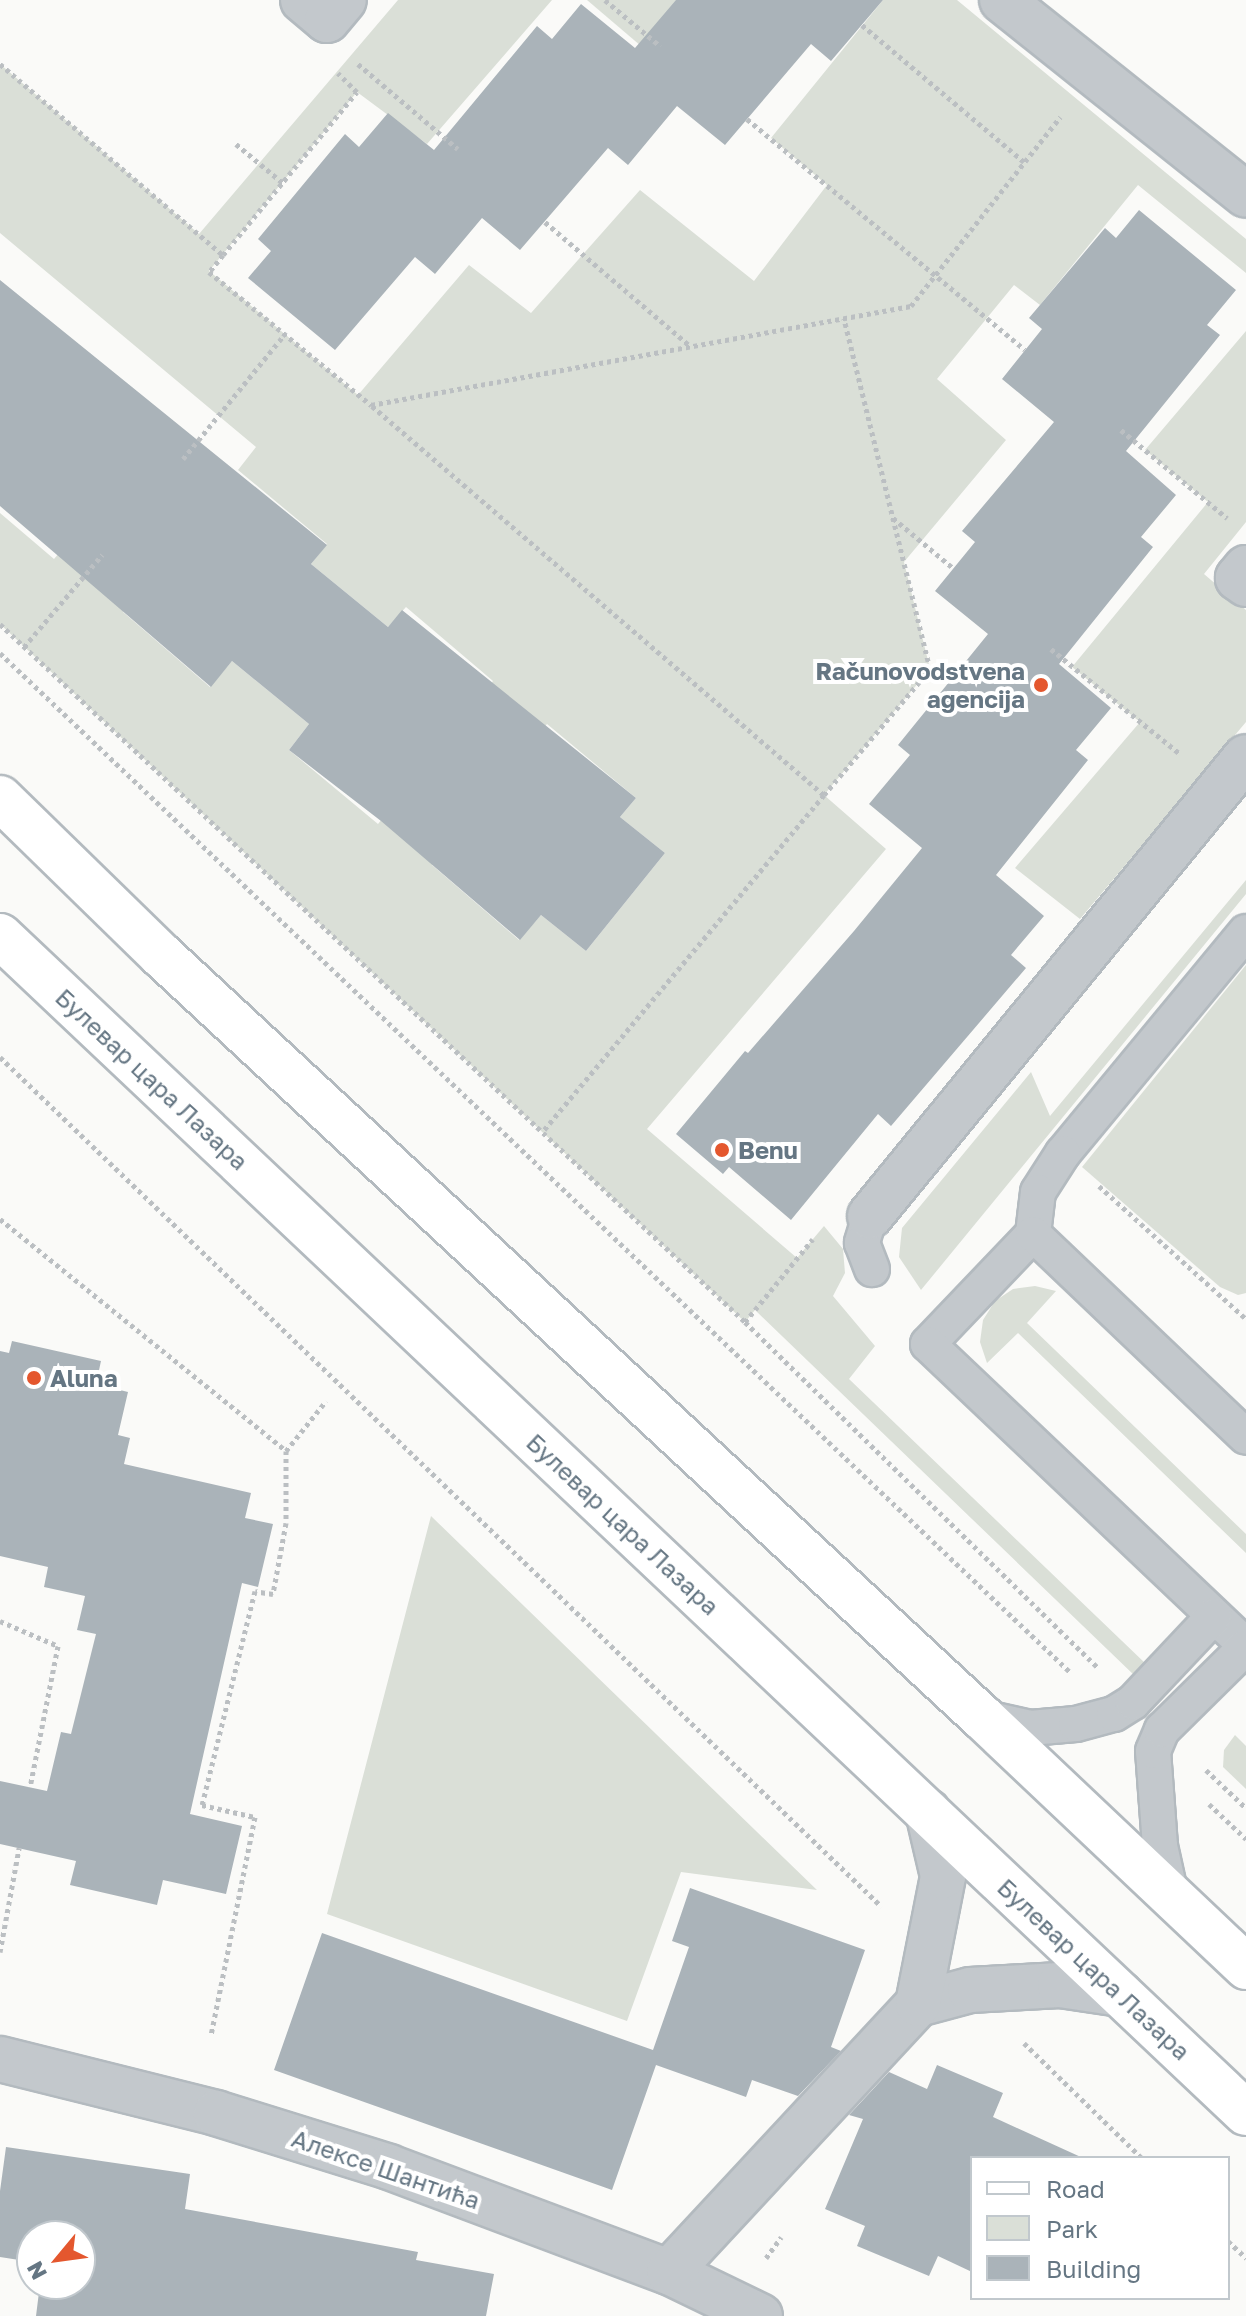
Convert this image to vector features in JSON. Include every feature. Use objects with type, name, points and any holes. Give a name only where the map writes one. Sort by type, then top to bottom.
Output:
[{"type":"main road","points":[[0,798],[161,955],[982,1717],[1246,1967]]},
{"type":"main road","name":"Булевар цара Лазара","points":[[0,936],[1246,2113]]},
{"type":"street","points":[[303,0],[327,20],[344,0]]},
{"type":"street","points":[[1002,0],[1246,195]]},
{"type":"street","points":[[1246,568],[1238,578],[1246,584]]},
{"type":"street","points":[[870,1216],[1246,757]]},
{"type":"street","points":[[669,2272],[918,2004],[943,1876],[928,1812]]},
{"type":"street","points":[[918,2004],[970,1990],[1060,1985],[1120,1994]]},
{"type":"street","name":"Алексе Шантића","points":[[0,2059],[216,2113],[389,2167],[669,2272],[760,2316]]},
{"type":"lane","points":[[1171,1896],[1160,1846],[1158,1740],[1246,1647],[928,1344],[1033,1234],[1038,1192],[1063,1153],[1246,932]]},
{"type":"lane","points":[[870,1216],[862,1243],[872,1269]]},
{"type":"lane","points":[[1033,1234],[1246,1437]]},
{"type":"lane","points":[[982,1717],[1030,1728],[1076,1724],[1123,1708],[1214,1616]]},
{"type":"path","points":[[605,0],[660,46]]},
{"type":"path","points":[[862,25],[1024,162]]},
{"type":"path","points":[[350,58],[458,149]]},
{"type":"path","points":[[0,64],[223,255]]},
{"type":"path","points":[[338,73],[357,92],[209,272],[371,405],[824,795]]},
{"type":"path","points":[[371,405],[911,306],[1067,108]]},
{"type":"path","points":[[747,119],[1025,350]]},
{"type":"path","points":[[236,144],[283,183]]},
{"type":"path","points":[[545,222],[691,346]]},
{"type":"path","points":[[542,1132],[930,669],[844,318]]},
{"type":"path","points":[[183,459],[285,334]]},
{"type":"path","points":[[1121,430],[1230,519]]},
{"type":"path","points":[[893,518],[953,568]]},
{"type":"path","points":[[24,647],[102,555]]},
{"type":"path","points":[[0,624],[745,1322],[1123,1708]]},
{"type":"path","points":[[1051,649],[1182,756]]},
{"type":"path","points":[[0,653],[1123,1708]]},
{"type":"path","points":[[0,1057],[893,1917]]},
{"type":"path","points":[[1063,1153],[1246,1319]]},
{"type":"path","points":[[0,1219],[286,1451]]},
{"type":"path","points":[[211,2035],[255,1817],[202,1805],[255,1591],[273,1594],[286,1523],[286,1451],[326,1401]]},
{"type":"path","points":[[0,1621],[58,1646],[30,1787]]},
{"type":"path","points":[[1158,1740],[1246,1808]]},
{"type":"path","points":[[1158,1740],[1246,1839]]},
{"type":"path","points":[[0,1952],[19,1848]]},
{"type":"path","points":[[1020,2040],[1140,2156]]},
{"type":"path","points":[[1230,2243],[1246,2258]]},
{"type":"green space","points":[[398,0],[552,0],[427,144],[357,92],[209,271],[358,395],[469,265],[531,313],[640,190],[754,281],[827,185],[771,138],[883,0],[957,0],[1246,239],[1246,273],[1138,185],[1040,305],[1014,285],[937,379],[1006,440],[904,562],[930,669],[824,795],[886,849],[647,1129],[797,1258],[824,1226],[843,1249],[845,1273],[833,1296],[875,1346],[849,1379],[1146,1664],[1143,1672],[1135,1676],[755,1310],[745,1322],[0,624],[0,513],[54,559],[76,533],[143,587],[123,612],[210,687],[232,661],[309,724],[289,750],[378,824],[399,798],[451,841],[432,865],[519,940],[541,915],[586,951],[665,853],[620,817],[636,798],[547,724],[530,744],[478,701],[493,681],[406,607],[388,627],[311,564],[327,544],[238,470],[256,447],[0,233],[0,64],[199,234]]},
{"type":"green space","points":[[587,0],[678,0],[641,46]]},
{"type":"green space","points":[[1246,331],[1246,522],[1204,574],[1246,610],[1246,722],[1080,919],[1015,868],[1140,722],[1072,667],[1208,502],[1145,450]]},
{"type":"green space","points":[[1246,880],[1246,894],[921,1290],[899,1257],[902,1228],[1031,1072],[1050,1116]]},
{"type":"green space","points":[[1246,965],[1246,1293],[1238,1295],[1220,1287],[1082,1167]]},
{"type":"green space","points":[[1035,1286],[1056,1291],[1027,1323],[1246,1534],[1246,1553],[1018,1333],[987,1363],[980,1342],[983,1320],[995,1301],[1013,1289]]},
{"type":"green space","points":[[431,1516],[817,1890],[681,1872],[627,2021],[327,1914]]},
{"type":"green space","points":[[1235,1735],[1246,1746],[1246,1789],[1223,1767],[1224,1750]]},
{"type":"building","points":[[676,0],[883,0],[831,61],[811,44],[725,145],[677,106],[628,165],[608,148],[520,250],[482,218],[435,274],[415,257],[335,350],[248,278],[271,251],[258,239],[345,134],[359,147],[388,113],[434,150],[537,26],[552,39],[581,4],[635,48]]},
{"type":"building","points":[[1139,210],[1236,290],[1207,325],[1220,335],[1126,451],[1176,495],[1141,537],[1153,547],[1059,664],[1111,708],[1076,750],[1088,760],[996,875],[1044,916],[1011,955],[1026,968],[891,1126],[878,1114],[791,1220],[729,1167],[723,1174],[676,1134],[745,1051],[748,1053],[854,931],[922,848],[869,804],[910,755],[898,745],[988,634],[935,591],[975,542],[962,531],[1054,422],[1002,379],[1042,329],[1029,318],[1105,228],[1116,238]]},
{"type":"building","points":[[0,280],[327,545],[311,564],[388,627],[402,610],[636,798],[620,817],[665,853],[586,951],[541,915],[520,940],[381,821],[289,750],[309,724],[232,661],[211,687],[0,506]]},
{"type":"building","points":[[12,1341],[101,1361],[96,1384],[128,1392],[118,1435],[130,1438],[124,1464],[251,1493],[245,1518],[273,1524],[258,1587],[242,1583],[190,1814],[242,1826],[226,1894],[163,1880],[157,1905],[70,1885],[76,1861],[0,1844],[0,1781],[47,1791],[61,1732],[71,1734],[96,1634],[77,1630],[85,1596],[44,1587],[48,1567],[0,1556],[0,1351],[9,1353]]},
{"type":"building","points":[[690,1888],[865,1950],[831,2047],[841,2051],[798,2096],[752,2080],[746,2097],[656,2065],[612,2190],[274,2070],[322,1933],[653,2050],[689,1947],[672,1941]]},
{"type":"building","points":[[937,2065],[1003,2093],[993,2117],[1079,2156],[970,2156],[970,2271],[938,2256],[929,2276],[857,2246],[865,2226],[825,2209],[863,2119],[849,2115],[889,2072],[927,2089]]},
{"type":"building","points":[[6,2147],[190,2174],[185,2209],[418,2252],[416,2260],[494,2274],[486,2316],[36,2316],[38,2300],[96,2300],[96,2220],[16,2220],[16,2260],[0,2257],[0,2191]]},
{"type":"place","name":"Računovodstvena agencija","points":[[1041,685]]},
{"type":"place","name":"Benu","points":[[722,1150]]},
{"type":"place","name":"Aluna","points":[[34,1378]]}]
